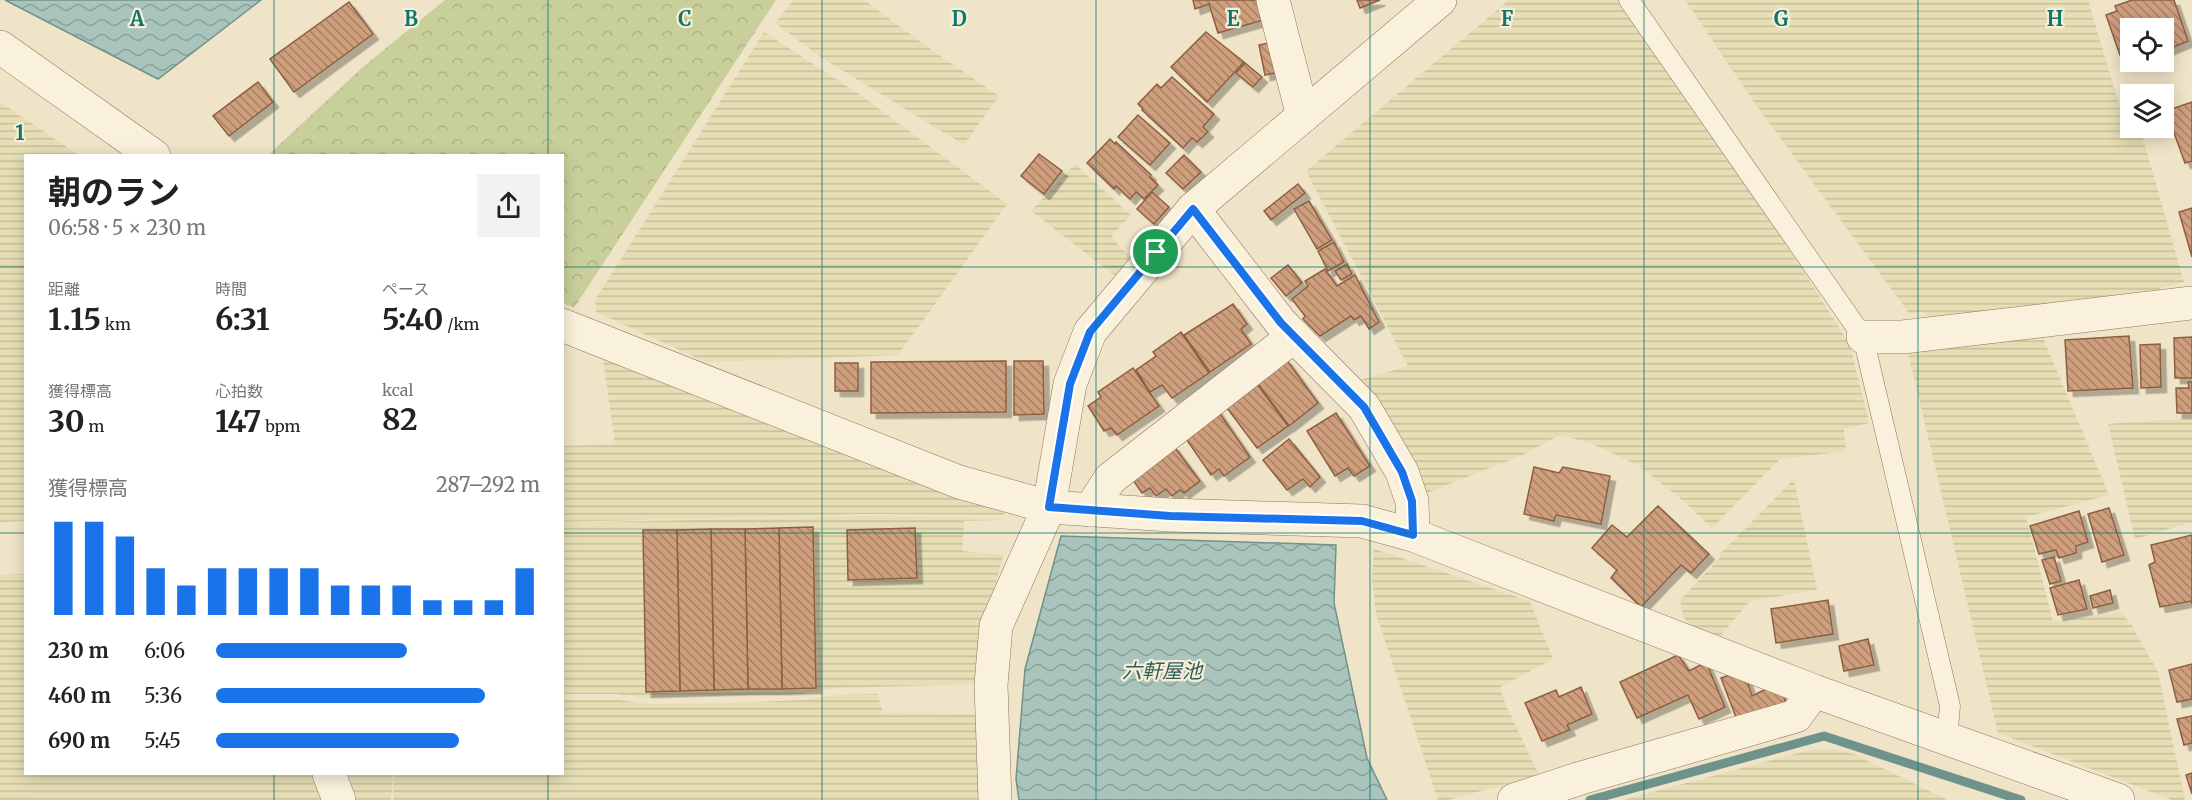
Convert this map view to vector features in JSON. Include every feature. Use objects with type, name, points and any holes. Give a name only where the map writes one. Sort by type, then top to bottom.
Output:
[{"type":"street","points":[[1273,0],[1303,116]]},
{"type":"street","points":[[996,800],[991,685],[996,626],[1049,507],[1070,384],[1090,332],[1193,209],[1440,0]]},
{"type":"street","points":[[0,47],[151,154]]},
{"type":"street","points":[[1193,209],[1281,323],[1364,407],[1402,472],[1412,501],[1413,535]]},
{"type":"street","points":[[1863,337],[1903,337],[2192,303]]},
{"type":"street","points":[[564,326],[959,482],[1049,507],[1170,516],[1362,521],[1413,535],[1814,691],[2118,800]]},
{"type":"street","points":[[1090,510],[1110,478],[1294,336]]},
{"type":"street","points":[[1514,800],[1581,778],[1796,716],[1814,691]]},
{"type":"street","points":[[329,775],[339,800]]},
{"type":"lane","points":[[1629,0],[1863,337],[1950,706],[1947,738]]},
{"type":"shaded area","points":[[793,0],[864,0],[999,96],[964,145],[822,58],[775,23]]},
{"type":"shaded area","points":[[1509,0],[1617,0],[1797,261],[1850,345],[1869,423],[1844,429],[1846,451],[1780,459],[1712,528],[1682,500],[1638,465],[1590,443],[1560,435],[1525,454],[1422,495],[1353,382],[1408,366],[1306,171]]},
{"type":"shaded area","points":[[1685,0],[2088,0],[2120,108],[2120,138],[2143,138],[2184,282],[2160,288],[2162,300],[1933,324],[1923,312],[1909,313],[1756,105]]},
{"type":"shaded area","points":[[764,32],[862,96],[1007,204],[898,355],[706,362],[596,312],[595,300]]},
{"type":"shaded area","points":[[0,102],[77,154],[24,154],[24,521],[0,522]]},
{"type":"shaded area","points":[[1075,164],[1131,215],[1111,237],[1133,260],[1114,275],[1031,211]]},
{"type":"shaded area","points":[[2041,333],[2109,495],[2026,517],[2053,621],[2121,612],[2132,626],[2158,672],[2185,800],[2172,800],[1998,733],[1907,348]]},
{"type":"shaded area","points":[[603,359],[1007,512],[1002,515],[864,514],[564,522],[564,446],[615,444]]},
{"type":"shaded area","points":[[2192,418],[2192,522],[2135,539],[2108,424]]},
{"type":"shaded area","points":[[1794,479],[1817,590],[1750,601],[1720,636],[1689,626],[1680,600],[1719,559],[1721,553]]},
{"type":"shaded area","points":[[863,516],[1002,518],[964,521],[962,551],[1003,555],[985,626],[980,684],[836,688],[801,694],[649,698],[616,694],[564,694],[564,523]]},
{"type":"shaded area","points":[[1374,549],[1530,601],[1553,659],[1500,687],[1505,703],[1539,775],[1448,800],[1438,800],[1376,614],[1372,579]]},
{"type":"shaded area","points":[[24,574],[24,775],[322,775],[331,800],[0,800],[0,575]]},
{"type":"shaded area","points":[[878,694],[883,713],[982,714],[988,800],[393,800],[394,775],[564,775],[564,700],[618,700],[650,704],[733,703],[802,700],[837,695]]},
{"type":"shaded area","points":[[1813,749],[1835,749],[1854,754],[1947,800],[1623,800]]},
{"type":"shaded area","points":[[343,775],[393,775],[391,800],[354,800]]},
{"type":"green space","points":[[445,0],[776,0],[574,308],[564,303],[564,154],[269,154],[364,66]]},
{"type":"water","points":[[5,0],[261,0],[158,79]]},
{"type":"water","name":"六軒屋池","points":[[1061,536],[1336,545],[1334,603],[1367,758],[1387,800],[1019,800],[1016,779],[1025,669]]},
{"type":"building","points":[[1193,0],[1269,0],[1274,17],[1218,33],[1209,4],[1195,9]]},
{"type":"building","points":[[1357,0],[1380,0],[1360,8]]},
{"type":"building","points":[[2132,0],[2174,0],[2188,41],[2174,47],[2174,18],[2120,18],[2120,55],[2106,15],[2117,11],[2115,6]]},
{"type":"building","points":[[349,2],[373,34],[294,92],[270,59]]},
{"type":"building","points":[[1206,32],[1244,62],[1207,102],[1171,67]]},
{"type":"building","points":[[1278,41],[1284,71],[1265,75],[1259,45]]},
{"type":"building","points":[[1245,63],[1262,77],[1253,87],[1236,73]]},
{"type":"building","points":[[1172,77],[1214,114],[1203,127],[1208,132],[1197,142],[1192,138],[1183,148],[1138,104],[1157,84],[1161,88]]},
{"type":"building","points":[[258,82],[273,102],[229,136],[213,116]]},
{"type":"building","points":[[2192,102],[2192,161],[2185,163],[2174,133],[2174,108]]},
{"type":"building","points":[[1138,115],[1170,143],[1150,165],[1118,137]]},
{"type":"building","points":[[1110,139],[1151,175],[1150,177],[1158,185],[1144,199],[1136,192],[1130,199],[1116,186],[1114,189],[1087,163]]},
{"type":"building","points":[[1039,154],[1062,171],[1044,194],[1021,176]]},
{"type":"building","points":[[1184,155],[1201,172],[1183,189],[1166,173]]},
{"type":"building","points":[[1298,184],[1305,193],[1271,220],[1264,211]]},
{"type":"building","points":[[1152,192],[1169,207],[1154,224],[1137,209]]},
{"type":"building","points":[[1309,201],[1332,240],[1317,249],[1294,209]]},
{"type":"building","points":[[2192,208],[2192,257],[2179,212]]},
{"type":"building","points":[[1334,242],[1344,262],[1328,271],[1318,251]]},
{"type":"building","points":[[1347,264],[1352,274],[1341,280],[1335,271]]},
{"type":"building","points":[[1288,265],[1302,283],[1286,296],[1271,278]]},
{"type":"building","points":[[1325,269],[1337,286],[1355,275],[1379,322],[1369,329],[1361,316],[1354,320],[1351,316],[1320,336],[1303,319],[1305,316],[1292,299],[1308,286],[1305,281]]},
{"type":"building","points":[[1233,304],[1247,324],[1241,329],[1251,344],[1210,372],[1184,335]]},
{"type":"building","points":[[1181,332],[1209,373],[1172,398],[1162,385],[1150,392],[1136,370],[1156,356],[1153,352]]},
{"type":"building","points":[[2129,336],[2133,388],[2068,391],[2065,340]]},
{"type":"building","points":[[2192,337],[2192,378],[2175,378],[2174,338]]},
{"type":"building","points":[[2160,344],[2161,387],[2141,388],[2140,345]]},
{"type":"building","points":[[1286,359],[1318,403],[1289,426],[1256,381]]},
{"type":"building","points":[[1006,361],[1006,412],[871,413],[871,362]]},
{"type":"building","points":[[1014,361],[1043,361],[1044,414],[1014,415]]},
{"type":"building","points":[[835,363],[858,363],[858,391],[835,391]]},
{"type":"building","points":[[1133,368],[1159,406],[1117,435],[1111,428],[1104,431],[1088,406],[1101,397],[1098,392]]},
{"type":"building","points":[[1255,381],[1288,426],[1257,448],[1224,404]]},
{"type":"building","points":[[2188,382],[2192,382],[2192,413],[2177,413],[2176,388],[2189,388]]},
{"type":"building","points":[[1216,408],[1250,457],[1224,476],[1219,469],[1211,475],[1182,433]]},
{"type":"building","points":[[1336,413],[1370,466],[1354,476],[1348,468],[1335,476],[1307,431]]},
{"type":"building","points":[[1289,439],[1320,477],[1310,487],[1303,479],[1287,490],[1263,460]]},
{"type":"building","points":[[1173,445],[1200,481],[1184,493],[1180,490],[1172,496],[1166,489],[1156,496],[1150,488],[1142,493],[1131,477]]},
{"type":"building","points":[[1534,467],[1559,473],[1563,467],[1610,476],[1601,524],[1556,515],[1554,521],[1524,514]]},
{"type":"building","points":[[1658,506],[1709,554],[1691,573],[1681,565],[1641,607],[1611,578],[1617,570],[1592,548],[1612,525],[1627,537]]},
{"type":"building","points":[[2109,508],[2124,555],[2102,562],[2088,514]]},
{"type":"building","points":[[2079,511],[2088,542],[2076,546],[2076,553],[2059,558],[2056,550],[2039,554],[2030,526]]},
{"type":"building","points":[[813,527],[816,688],[782,689],[779,528]]},
{"type":"building","points":[[779,528],[782,689],[748,689],[745,529]]},
{"type":"building","points":[[915,528],[917,578],[848,580],[847,530]]},
{"type":"building","points":[[711,529],[745,529],[748,689],[714,690]]},
{"type":"building","points":[[711,529],[714,690],[680,691],[677,530]]},
{"type":"building","points":[[643,530],[677,530],[680,691],[646,692]]},
{"type":"building","points":[[2192,535],[2192,604],[2191,601],[2160,607],[2149,565],[2155,562],[2151,545]]},
{"type":"building","points":[[2054,557],[2061,581],[2050,584],[2042,560]]},
{"type":"building","points":[[2079,580],[2087,609],[2058,615],[2050,588]]},
{"type":"building","points":[[2110,590],[2113,603],[2093,608],[2090,596]]},
{"type":"building","points":[[1828,600],[1833,634],[1776,643],[1771,609]]},
{"type":"building","points":[[1868,639],[1874,665],[1844,671],[1839,646]]},
{"type":"building","points":[[1678,655],[1689,671],[1706,662],[1725,707],[1699,719],[1688,695],[1637,718],[1620,682]]},
{"type":"building","points":[[2192,664],[2192,699],[2177,702],[2169,670]]},
{"type":"building","points":[[1730,675],[1747,680],[1752,696],[1766,689],[1783,694],[1787,707],[1739,725],[1721,678]]},
{"type":"building","points":[[1581,687],[1592,714],[1567,725],[1570,730],[1542,741],[1525,703],[1556,690],[1559,697]]},
{"type":"building","points":[[2192,716],[2192,743],[2184,745],[2177,719]]},
{"type":"building","points":[[2192,773],[2192,794],[2186,775]]},
{"type":"waterway","points":[[1590,800],[1824,736],[2021,800]]},
{"type":"route","points":[[1193,209],[1281,323],[1364,407],[1402,472],[1412,501],[1413,535],[1362,521],[1170,516],[1049,507],[1070,384],[1090,332],[1156,252],[1193,209]]}]
